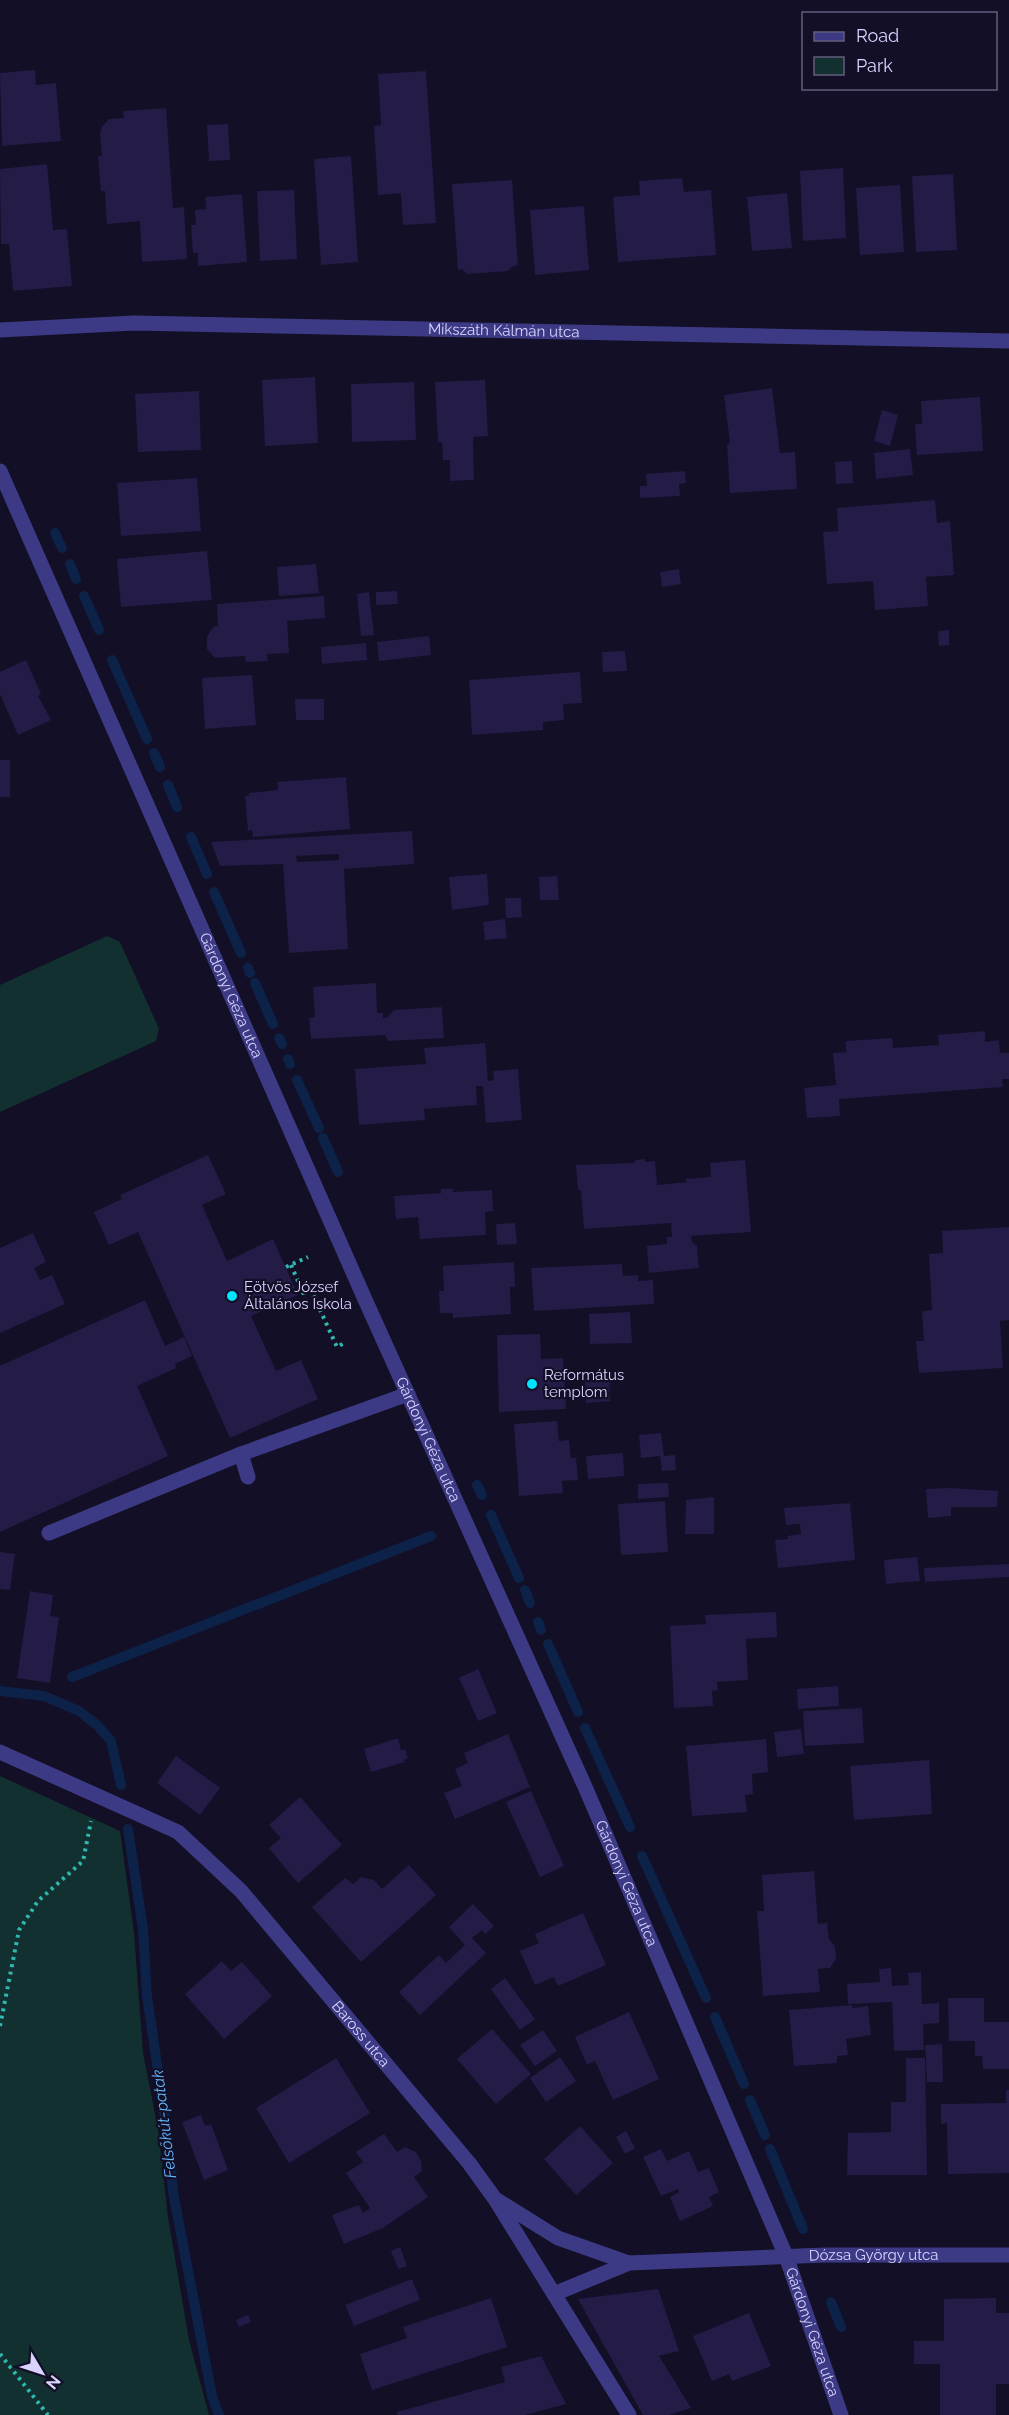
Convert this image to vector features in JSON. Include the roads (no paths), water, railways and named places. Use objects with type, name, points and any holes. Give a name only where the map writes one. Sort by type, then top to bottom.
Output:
[{"type":"street","name":"Mikszáth Kálmán utca","points":[[0,330],[134,322],[1009,341]]},
{"type":"street","name":"Gárdonyi Géza utca","points":[[0,471],[408,1394],[586,1789],[786,2256],[841,2415]]},
{"type":"street","points":[[49,1533],[241,1454],[408,1394]]},
{"type":"street","points":[[241,1454],[248,1477]]},
{"type":"street","name":"Baross utca","points":[[0,1752],[178,1832],[241,1890],[469,2163],[495,2199],[629,2415]]},
{"type":"street","name":"Dózsa György utca","points":[[495,2199],[558,2238],[629,2263]]},
{"type":"street","name":"Dózsa György utca","points":[[554,2294],[629,2263],[786,2256],[1009,2255]]},
{"type":"waterway","points":[[55,533],[62,548]]},
{"type":"waterway","points":[[70,564],[76,579]]},
{"type":"waterway","points":[[84,596],[99,630]]},
{"type":"waterway","points":[[112,660],[147,739]]},
{"type":"waterway","points":[[154,753],[160,767]]},
{"type":"waterway","points":[[168,785],[177,807]]},
{"type":"waterway","points":[[191,837],[207,874]]},
{"type":"waterway","points":[[214,892],[241,953]]},
{"type":"waterway","points":[[248,968],[250,973]]},
{"type":"waterway","points":[[255,983],[273,1024]]},
{"type":"waterway","points":[[279,1038],[282,1044]]},
{"type":"waterway","points":[[288,1059],[290,1064]]},
{"type":"waterway","points":[[297,1080],[319,1128]]},
{"type":"waterway","points":[[323,1138],[338,1172]]},
{"type":"waterway","points":[[477,1485],[482,1495]]},
{"type":"waterway","points":[[491,1515],[519,1578]]},
{"type":"waterway","points":[[72,1677],[431,1536]]},
{"type":"waterway","points":[[525,1590],[530,1603]]},
{"type":"waterway","points":[[538,1622],[541,1630]]},
{"type":"waterway","points":[[548,1644],[578,1712]]},
{"type":"waterway","name":"Felsőkút-patak","points":[[0,1691],[44,1696],[79,1711],[97,1725],[111,1741],[121,1785]]},
{"type":"waterway","points":[[585,1728],[630,1827]]},
{"type":"waterway","name":"Felsőkút-patak","points":[[128,1829],[143,1929],[147,1996],[170,2153],[173,2192],[212,2396],[219,2415]]},
{"type":"waterway","points":[[642,1856],[706,1998]]},
{"type":"waterway","points":[[715,2017],[744,2084]]},
{"type":"waterway","points":[[750,2100],[765,2135]]},
{"type":"waterway","points":[[770,2149],[803,2229]]},
{"type":"waterway","points":[[831,2302],[841,2327]]},
{"type":"place","name":"Eötvös József Általános Iskola","points":[[232,1296]]},
{"type":"place","name":"Református templom","points":[[532,1384]]}]
